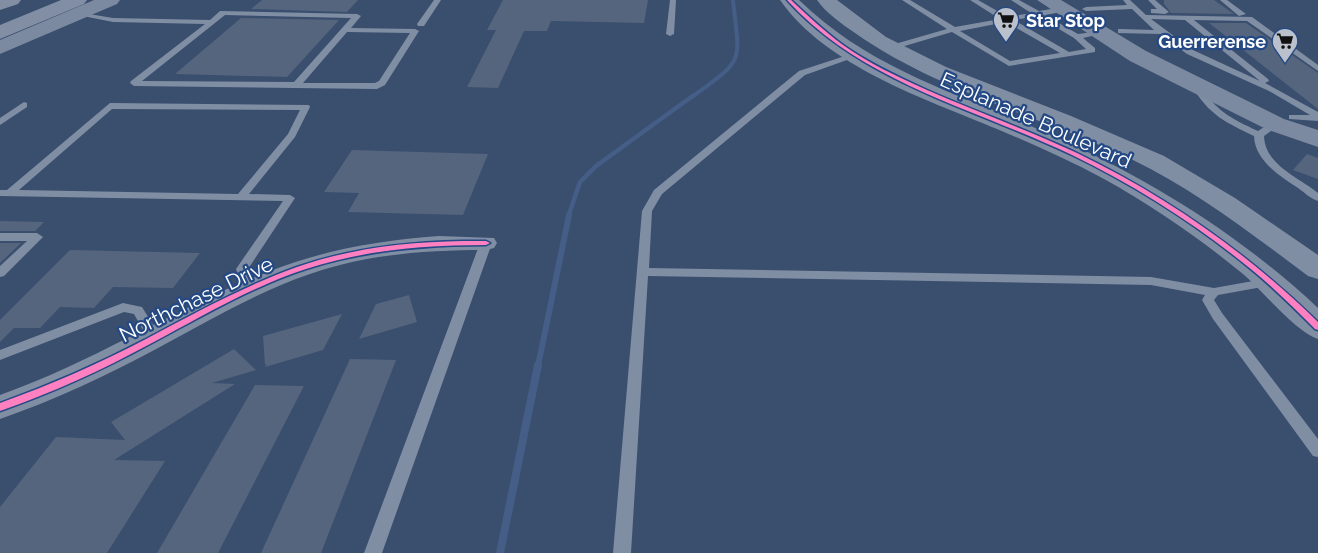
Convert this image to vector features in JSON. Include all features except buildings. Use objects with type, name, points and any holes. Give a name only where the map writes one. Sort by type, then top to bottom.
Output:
[{"type":"highway","points":[[0,4],[11,0]]},
{"type":"highway","points":[[0,24],[60,0]]},
{"type":"highway","points":[[0,33],[77,7]]},
{"type":"main road","points":[[0,48],[77,7],[110,0]]},
{"type":"main road","points":[[1072,5],[1111,32],[1138,56],[1275,125],[1318,139]]},
{"type":"main road","points":[[1111,32],[1210,82],[1275,125],[1318,126]]},
{"type":"street","name":"Esplanade Boulevard","points":[[789,0],[808,20],[857,55],[903,81],[1038,137],[1131,182],[1238,254],[1318,327]]},
{"type":"street","name":"Esplanade Boulevard","points":[[826,0],[859,28],[891,48],[982,91],[1062,121],[1165,167],[1262,228],[1318,269]]},
{"type":"street","points":[[857,55],[891,48]]},
{"type":"street","points":[[1131,182],[1165,167]]},
{"type":"street","name":"Northchase Drive","points":[[0,407],[40,393],[248,290],[302,268],[384,248],[441,242],[486,243]]},
{"type":"lane","points":[[421,24],[438,0]]},
{"type":"lane","points":[[670,33],[674,0]]},
{"type":"lane","points":[[905,0],[1009,64],[1092,50],[1077,36],[1072,5]]},
{"type":"lane","points":[[973,0],[1070,55]]},
{"type":"lane","points":[[1014,0],[1186,18],[1250,19],[1318,69]]},
{"type":"lane","points":[[1125,0],[1161,32],[1211,62],[1275,90]]},
{"type":"lane","points":[[1139,12],[1165,12],[1151,0]]},
{"type":"lane","points":[[1223,0],[1242,14]]},
{"type":"lane","points":[[891,48],[952,30],[1072,5]]},
{"type":"lane","points":[[77,7],[113,20],[212,22]]},
{"type":"lane","points":[[296,85],[346,30],[356,15],[223,13],[134,83],[296,85],[377,86],[382,84],[415,31],[346,30]]},
{"type":"lane","points":[[1186,18],[1275,90],[1318,117]]},
{"type":"lane","points":[[1077,36],[1111,32],[1161,32]]},
{"type":"lane","points":[[622,553],[647,211],[658,192],[802,73],[857,55]]},
{"type":"lane","points":[[0,122],[24,105]]},
{"type":"lane","points":[[5,193],[110,106],[306,107],[292,135],[242,195]]},
{"type":"lane","points":[[1317,196],[1295,184],[1264,153],[1258,142],[1275,125],[1318,117]]},
{"type":"lane","points":[[5,193],[242,195],[290,198],[242,269],[248,290]]},
{"type":"lane","points":[[0,237],[37,237],[0,273]]},
{"type":"lane","points":[[373,553],[486,243]]},
{"type":"lane","points":[[642,272],[1139,280],[1214,292],[1271,282]]},
{"type":"lane","points":[[1214,292],[1208,300],[1217,316],[1318,451]]},
{"type":"lane","points":[[0,355],[123,308],[138,310],[154,338]]},
{"type":"waterway","points":[[692,97],[722,75],[735,58],[737,37],[733,0]]},
{"type":"waterway","points":[[568,217],[580,182],[596,166],[694,95]]},
{"type":"waterway","points":[[538,366],[569,215]]},
{"type":"waterway","points":[[500,553],[538,365]]},
{"type":"cycle path","points":[[789,0],[814,25],[842,47],[873,66],[938,97],[1076,155],[1187,218],[1256,269],[1318,327]]},
{"type":"cycle path","points":[[0,407],[95,368],[234,296],[302,268],[370,251],[416,245],[486,243]]},
{"type":"place","name":"Star Stop","points":[[1006,43]]},
{"type":"place","name":"Guerrerense","points":[[1285,64]]}]
